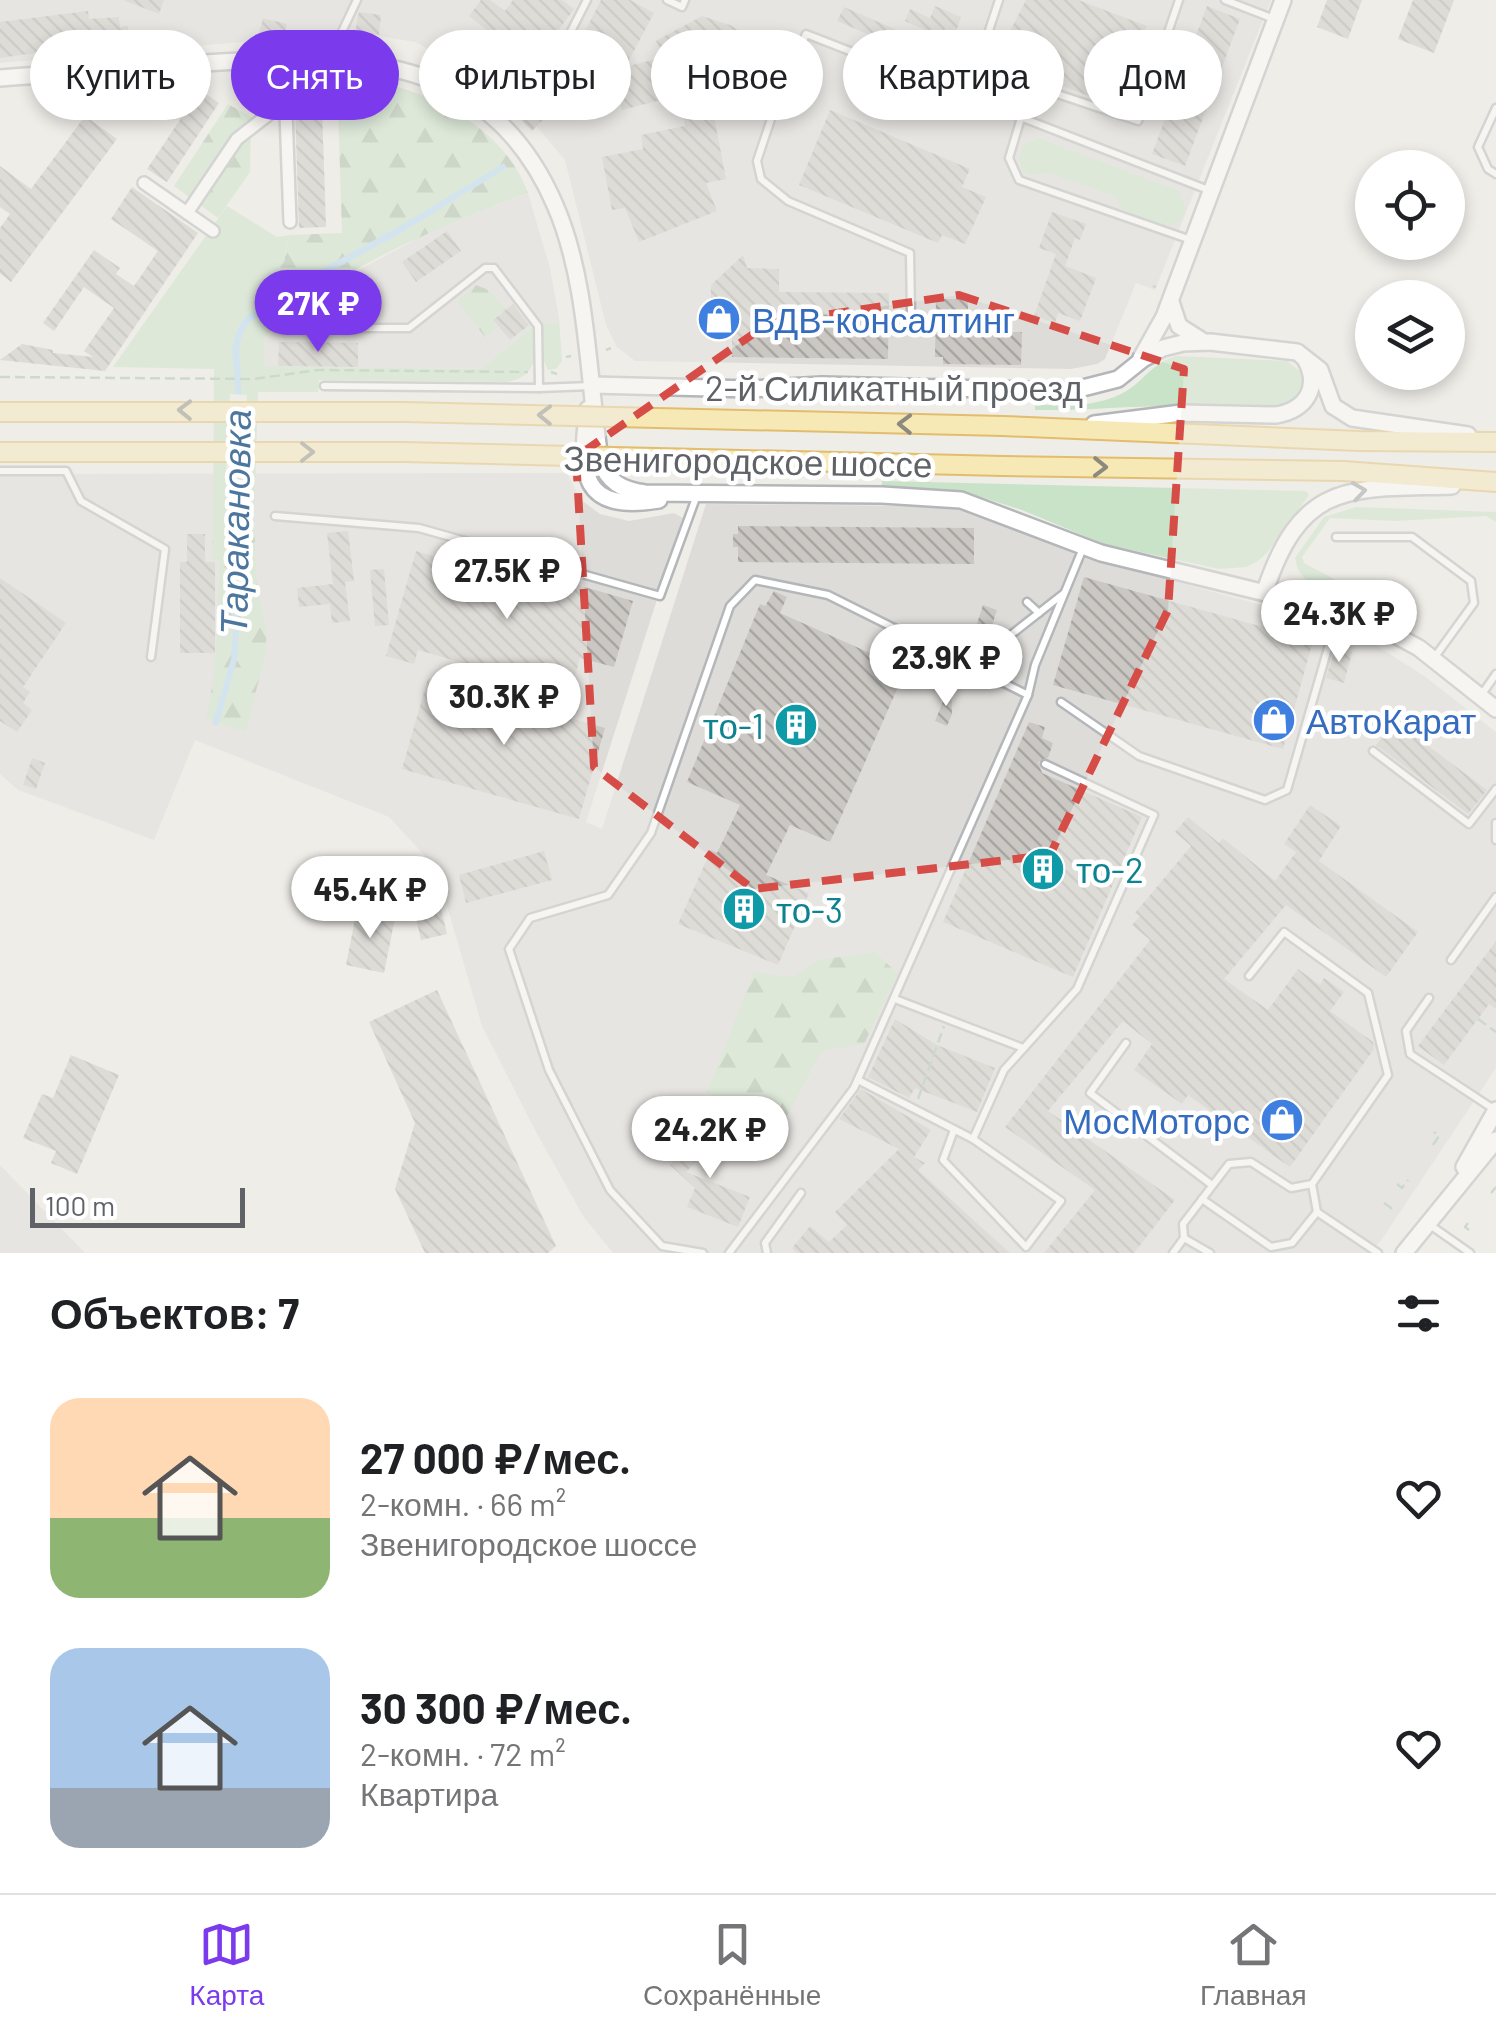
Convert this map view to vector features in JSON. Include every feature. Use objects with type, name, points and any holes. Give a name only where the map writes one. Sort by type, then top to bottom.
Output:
[{"type":"main road","name":"Звенигородское шоссе","points":[[0,412],[404,412],[1002,426],[1359,441],[1496,441]]},
{"type":"main road","name":"Звенигородское шоссе","points":[[0,452],[404,452],[1343,471],[1496,483]]},
{"type":"street","name":"2-й Силикатный проезд","points":[[1135,365],[1161,324],[1160,289],[1193,240],[1277,7]]},
{"type":"street","points":[[0,78],[231,63]]},
{"type":"street","points":[[399,73],[449,90],[485,110],[522,144],[557,209],[586,330],[592,386],[582,460],[588,480],[611,500],[634,504],[697,494],[947,498],[982,506],[1083,547],[1339,609],[1388,630],[1434,659],[1496,709]]},
{"type":"street","points":[[187,212],[237,139],[261,120]]},
{"type":"street","points":[[287,120],[290,222]]},
{"type":"street","points":[[144,183],[213,232]]},
{"type":"street","points":[[1160,289],[1179,326],[1210,342]]},
{"type":"street","name":"2-й Силикатный проезд","points":[[592,386],[750,389],[835,385],[1071,391],[1105,385],[1152,353],[1174,344],[1210,342],[1290,350],[1302,356]]},
{"type":"street","name":"Звенигородское шоссе","points":[[1035,428],[1181,413],[1276,415],[1296,410],[1308,398],[1312,373],[1302,356]]},
{"type":"street","name":"Звенигородское шоссе","points":[[1302,356],[1320,370],[1334,406],[1352,418],[1496,441]]},
{"type":"street","points":[[1265,591],[1284,546],[1314,508],[1332,496],[1355,490],[1496,483]]},
{"type":"street","points":[[1464,1167],[1496,1111]]},
{"type":"street","points":[[1404,1253],[1496,1124]]},
{"type":"street","points":[[1427,1222],[1496,1140]]},
{"type":"lane","points":[[343,30],[357,0]]},
{"type":"lane","points":[[572,30],[587,0]]},
{"type":"lane","points":[[667,0],[682,6],[685,0]]},
{"type":"lane","points":[[999,0],[977,67],[1138,121],[1179,0]]},
{"type":"lane","points":[[1225,0],[1277,7]]},
{"type":"lane","points":[[843,48],[806,34],[757,161],[761,179],[788,201],[910,254],[911,315]]},
{"type":"lane","points":[[1496,108],[1478,146],[1488,169],[1496,174]]},
{"type":"lane","points":[[1020,120],[1009,158],[1020,180],[1193,240]]},
{"type":"lane","points":[[1026,120],[1212,192]]},
{"type":"lane","points":[[287,328],[409,328],[485,268],[494,268],[538,326],[539,388]]},
{"type":"lane","points":[[324,386],[592,386]]},
{"type":"lane","points":[[0,471],[66,471],[82,500],[165,549],[151,657]]},
{"type":"lane","points":[[274,516],[419,528],[660,596],[697,494]]},
{"type":"lane","points":[[1336,537],[1412,536],[1471,582],[1474,603],[1434,659]]},
{"type":"lane","points":[[729,1253],[858,1080],[1028,696],[1035,665],[1083,547]]},
{"type":"lane","points":[[703,1253],[662,1246],[610,1190],[549,1070],[509,949],[530,918],[608,894],[651,833],[730,606],[755,580],[828,595],[1028,696]]},
{"type":"lane","points":[[982,673],[1003,642],[1066,592]]},
{"type":"lane","points":[[1027,602],[1039,612]]},
{"type":"lane","points":[[1061,702],[1138,756],[1265,800],[1287,790],[1339,609]]},
{"type":"lane","points":[[1480,696],[1496,674]]},
{"type":"lane","points":[[1374,751],[1470,824],[1496,789]]},
{"type":"lane","points":[[974,1138],[1004,1070],[1078,989],[1154,815],[1045,764]]},
{"type":"lane","points":[[1496,823],[1496,840]]},
{"type":"lane","points":[[1451,960],[1496,897]]},
{"type":"lane","points":[[1173,1253],[1184,1238],[1183,1224],[1229,1164],[1251,1162],[1291,1188],[1312,1184],[1388,1075],[1368,993],[1284,932],[1249,976]]},
{"type":"lane","points":[[896,998],[1023,1048]]},
{"type":"lane","points":[[1430,998],[1406,1031],[1410,1054],[1496,1111]]},
{"type":"lane","points":[[1126,1043],[1090,1092],[1212,1185]]},
{"type":"lane","points":[[858,1080],[974,1138],[1062,1201],[1026,1247],[943,1160],[954,1130]]},
{"type":"lane","points":[[1312,1184],[1317,1212],[1378,1253]]},
{"type":"lane","points":[[767,1253],[765,1243],[800,1193]]},
{"type":"lane","points":[[1202,1199],[1272,1247],[1292,1243],[1317,1212]]},
{"type":"lane","points":[[1427,1222],[1470,1253]]},
{"type":"lane","points":[[1184,1238],[1210,1253]]},
{"type":"path","points":[[0,377],[254,380],[318,370],[557,374]]},
{"type":"path","points":[[914,1110],[946,1018]]},
{"type":"path","points":[[1478,1019],[1496,1032]]},
{"type":"path","points":[[1433,1145],[1439,1136],[1434,1132]]},
{"type":"path","points":[[1397,1184],[1402,1188],[1408,1180]]},
{"type":"path","points":[[1491,1193],[1496,1188]]},
{"type":"path","points":[[1384,1203],[1394,1210]]},
{"type":"path","points":[[1468,1223],[1465,1227],[1472,1232]]},
{"type":"highlighted area","points":[[959,295],[1184,369],[1168,610],[1050,855],[753,889],[594,767],[576,457],[769,323]]},
{"type":"shaded area","points":[[0,0],[1271,0],[1155,290],[1136,283],[1105,359],[1071,369],[635,361],[617,347],[606,325],[565,160],[531,120],[631,120],[631,30],[419,30],[419,44],[399,39],[399,30],[231,30],[231,43],[211,45],[211,30],[30,30],[30,60],[0,63]]},
{"type":"shaded area","points":[[528,193],[550,268],[557,324],[533,327],[480,369],[264,366],[264,339],[291,310],[312,295],[437,228]]},
{"type":"shaded area","points":[[567,473],[581,500],[600,514],[629,521],[674,513],[683,518],[586,822],[602,829],[706,504],[961,509],[1099,561],[1351,629],[1427,678],[1496,732],[1496,1068],[1380,1242],[1369,1253],[613,1253],[583,1216],[482,1026],[436,868],[389,817],[195,740],[154,840],[18,790],[0,774],[0,474]]},
{"type":"shaded area","points":[[0,1165],[85,1253],[0,1253]]},
{"type":"green space","points":[[399,88],[419,95],[419,120],[468,120],[476,125],[516,167],[528,193],[406,244],[291,310],[268,282],[284,262],[289,235],[342,233],[338,120],[399,120]]},
{"type":"green space","points":[[228,104],[231,120],[251,120],[250,172],[218,218],[174,186]]},
{"type":"green space","points":[[1038,138],[1179,191],[1186,208],[1182,220],[1167,225],[1151,222],[1120,208],[1116,197],[1049,173],[1030,175],[1023,171],[1019,156],[1024,144]]},
{"type":"green space","points":[[227,206],[277,237],[289,235],[284,262],[268,282],[291,310],[264,339],[264,366],[480,369],[533,327],[536,346],[530,370],[506,382],[319,380],[318,392],[258,392],[254,523],[213,523],[214,369],[113,367]]},
{"type":"green space","points":[[476,285],[491,291],[505,309],[492,320],[498,327],[485,337],[457,301]]},
{"type":"green space","points":[[559,318],[562,361],[556,369],[548,370],[544,361],[543,324],[556,324]]},
{"type":"green space","points":[[1177,356],[1287,361],[1301,372],[1303,389],[1295,402],[1275,410],[1164,406],[1035,410],[1035,405],[1085,404],[1109,399],[1131,388],[1163,361]]},
{"type":"green space","points":[[882,481],[1306,491],[1309,495],[1258,561],[1246,567],[1219,569],[1104,544],[1022,510],[962,491],[882,486]]},
{"type":"green space","points":[[1356,507],[1496,512],[1496,522],[1486,516],[1395,521],[1330,518],[1302,557],[1304,563],[1347,586],[1345,593],[1306,580],[1295,558],[1324,517]]},
{"type":"green space","points":[[213,523],[254,523],[257,585],[267,631],[246,732],[206,719],[218,620],[219,560],[212,559]]},
{"type":"green space","points":[[875,952],[898,974],[864,1044],[822,1051],[777,1134],[707,1092],[754,972],[792,977],[818,960]]},
{"type":"water","name":"Таракановка","points":[[504,163],[507,168],[401,233],[293,292],[250,322],[243,333],[239,348],[242,397],[235,574],[237,660],[218,726],[212,724],[231,659],[233,631],[228,574],[236,397],[232,347],[237,330],[245,317],[289,287]]},
{"type":"pier","points":[[230,394],[247,395],[243,470],[226,470]]},
{"type":"building","points":[[123,0],[164,0],[159,14]]},
{"type":"building","points":[[481,0],[490,0],[505,11],[513,0],[562,0],[574,9],[559,30],[487,30],[469,16]]},
{"type":"building","points":[[601,0],[630,0],[654,13],[631,56],[631,30],[586,30]]},
{"type":"building","points":[[1026,0],[1078,0],[1147,26],[1145,30],[1084,30],[1084,94],[1064,86],[1064,30],[1011,30]]},
{"type":"building","points":[[1327,0],[1362,0],[1348,39],[1317,27]]},
{"type":"building","points":[[1413,0],[1454,0],[1434,53],[1398,39]]},
{"type":"building","points":[[935,6],[961,17],[956,30],[925,30],[905,21],[910,9],[930,18]]},
{"type":"building","points":[[1207,6],[1240,19],[1222,67],[1222,30],[1198,30]]},
{"type":"building","points":[[844,7],[897,30],[858,30],[837,21]]},
{"type":"building","points":[[88,11],[89,19],[119,17],[120,27],[128,26],[128,30],[30,30],[30,54],[0,58],[0,22]]},
{"type":"building","points":[[359,12],[381,15],[380,30],[355,30]]},
{"type":"building","points":[[702,16],[738,30],[676,30]]},
{"type":"building","points":[[263,18],[287,24],[285,30],[260,30]]},
{"type":"building","points":[[651,60],[651,103],[631,108],[631,65]]},
{"type":"building","points":[[211,98],[219,103],[211,115]]},
{"type":"building","points":[[830,110],[843,115],[843,120],[854,120],[970,169],[962,187],[986,197],[965,244],[942,235],[938,243],[799,185]]},
{"type":"building","points":[[82,120],[91,120],[117,139],[11,282],[0,273],[0,228],[10,214],[0,207],[0,166],[31,189]]},
{"type":"building","points":[[180,120],[208,120],[167,182],[147,169]]},
{"type":"building","points":[[295,120],[322,120],[326,227],[299,228]]},
{"type":"building","points":[[521,120],[543,120],[532,131]]},
{"type":"building","points":[[684,120],[715,120],[726,179],[706,183],[717,211],[639,242],[625,208],[612,210],[602,157],[643,149],[641,135],[685,126]]},
{"type":"building","points":[[1165,120],[1202,120],[1185,166],[1152,154]]},
{"type":"building","points":[[132,187],[198,233],[105,371],[0,360],[22,344],[53,353],[93,357],[84,351],[114,308],[84,287],[54,331],[43,323],[94,250],[120,268],[116,274],[134,286],[158,251],[111,219]]},
{"type":"building","points":[[1052,212],[1086,224],[1080,240],[1075,238],[1065,266],[1096,278],[1080,321],[1058,313],[1055,323],[1034,316],[1056,254],[1039,248]]},
{"type":"building","points":[[447,231],[461,251],[416,282],[402,262]]},
{"type":"building","points":[[743,255],[747,268],[779,269],[779,292],[889,293],[888,359],[732,357],[732,333],[710,333],[711,285]]},
{"type":"building","points":[[936,299],[968,299],[968,332],[1022,332],[1021,365],[943,364],[943,357],[935,357]]},
{"type":"building","points":[[513,304],[529,325],[510,340],[493,320]]},
{"type":"building","points":[[279,342],[358,343],[358,367],[278,366]]},
{"type":"building","points":[[738,526],[974,528],[974,564],[738,562],[733,534],[738,534]]},
{"type":"building","points":[[348,531],[354,581],[345,582],[350,621],[332,623],[330,604],[299,607],[297,588],[333,584],[327,533]]},
{"type":"building","points":[[187,534],[205,534],[205,562],[215,562],[215,653],[180,653],[180,562],[187,562]]},
{"type":"building","points":[[416,551],[511,579],[515,567],[633,601],[614,667],[580,658],[570,694],[418,650],[414,664],[386,656]]},
{"type":"building","points":[[384,569],[389,625],[375,626],[370,570]]},
{"type":"building","points":[[1084,577],[1313,641],[1283,749],[1053,685]]},
{"type":"building","points":[[0,578],[66,623],[23,687],[30,692],[23,703],[32,710],[17,732],[0,721]]},
{"type":"building","name":"то-1","points":[[774,591],[787,597],[780,613],[906,669],[830,842],[790,825],[766,875],[809,893],[778,965],[678,924],[711,850],[717,853],[740,805],[687,782],[760,604],[765,606]]},
{"type":"building","points":[[983,605],[997,610],[985,647],[971,642]]},
{"type":"building","points":[[1335,647],[1352,652],[1344,683],[1326,678]]},
{"type":"building","points":[[428,678],[605,728],[579,819],[402,769]]},
{"type":"building","points":[[951,681],[952,714],[947,726],[935,721]]},
{"type":"building","points":[[1395,721],[1487,790],[1468,814],[1376,745]]},
{"type":"building","name":"то-2","points":[[1029,722],[1045,727],[1042,738],[1053,743],[1048,758],[1038,762],[1042,773],[1142,817],[1073,977],[943,922]]},
{"type":"building","points":[[32,758],[45,763],[36,789],[23,785]]},
{"type":"building","points":[[1310,805],[1341,826],[1319,861],[1418,932],[1386,977],[1286,905],[1224,979],[1268,1010],[1298,969],[1320,985],[1324,978],[1344,992],[1330,1011],[1373,1042],[1374,1049],[1290,1167],[1188,1095],[1182,1104],[1134,1070],[1152,1044],[1123,1021],[1048,1111],[1175,1200],[1134,1253],[1044,1253],[1095,1190],[1005,1127],[1150,940],[1132,925],[1140,916],[1135,913],[1191,846],[1175,832],[1188,817],[1219,843],[1223,838],[1275,881],[1296,852],[1284,844]]},
{"type":"building","points":[[544,851],[552,880],[466,903],[459,875]]},
{"type":"building","points":[[422,866],[425,878],[433,876],[447,934],[421,940],[405,870]]},
{"type":"building","points":[[357,909],[395,918],[384,973],[346,965]]},
{"type":"building","points":[[1496,941],[1496,1009],[1489,1004],[1444,1065],[1418,1046]]},
{"type":"building","points":[[437,990],[556,1246],[548,1253],[425,1253],[395,1189],[415,1123],[369,1022]]},
{"type":"building","points":[[895,1019],[937,1045],[995,1068],[977,1112],[915,1088],[909,1098],[868,1077]]},
{"type":"building","points":[[71,1055],[119,1075],[77,1174],[51,1163],[56,1151],[23,1138],[42,1094],[53,1098]]},
{"type":"building","points":[[861,1089],[931,1130],[914,1157],[925,1163],[918,1170],[1010,1253],[797,1253],[792,1248],[810,1226],[829,1242],[847,1225],[835,1212],[899,1149],[839,1119]]},
{"type":"building","points":[[715,1117],[727,1128],[686,1172],[750,1197],[738,1227],[687,1207],[695,1188],[670,1165]]},
{"type":"place","name":"ВДВ-консалтинг","points":[[719,319]]},
{"type":"place","name":"АвтоКарат","points":[[1274,720]]},
{"type":"place","name":"то-1","points":[[796,725]]},
{"type":"place","name":"то-2","points":[[1043,869]]},
{"type":"place","name":"то-3","points":[[744,909]]},
{"type":"place","name":"МосМоторс","points":[[1282,1120]]}]
